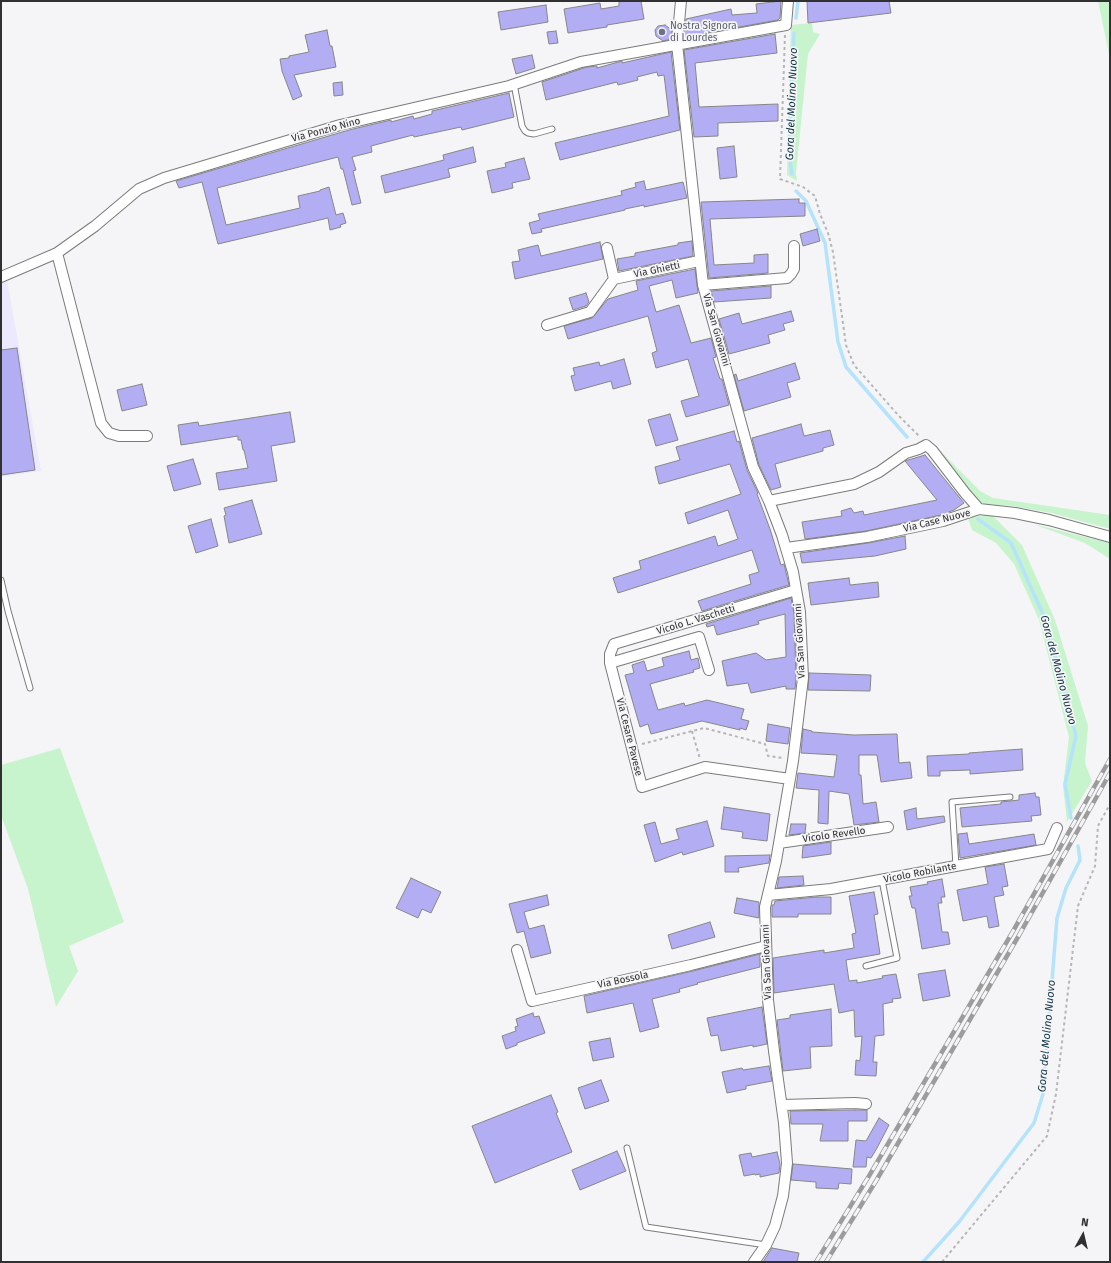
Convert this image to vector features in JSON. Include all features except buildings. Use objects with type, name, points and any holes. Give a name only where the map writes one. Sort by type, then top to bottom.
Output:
[{"type":"street","name":"Via San Giovanni","points":[[680,1],[676,44],[693,191],[699,261],[703,285],[753,468],[769,501],[786,548],[800,612],[803,678],[790,779],[779,843],[765,907],[768,1000],[788,1163],[783,1196],[775,1226],[766,1245],[754,1262]]},
{"type":"street","points":[[786,25],[788,1]]},
{"type":"street","name":"Via Ponzio Nino","points":[[1,277],[57,253],[95,226],[139,188],[164,178],[340,125],[514,84],[581,62],[786,25]]},
{"type":"street","points":[[703,285],[787,278],[794,269],[794,246]]},
{"type":"street","points":[[547,325],[590,312],[614,279],[607,248]]},
{"type":"street","points":[[57,253],[101,423],[109,433],[119,436],[147,436]]},
{"type":"street","name":"Via Ghietti","points":[[614,279],[699,261]]},
{"type":"street","points":[[769,501],[854,484],[879,472],[906,452],[919,449],[926,445],[932,450],[965,493],[980,509]]},
{"type":"street","name":"Via Case Nuove","points":[[786,548],[867,537],[943,521],[980,509],[1015,513],[1049,520],[1110,537]]},
{"type":"street","name":"Vicolo L. Vaschetti","points":[[610,663],[610,654],[614,644],[796,590]]},
{"type":"street","points":[[610,663],[699,637],[709,670]]},
{"type":"street","name":"Via Cesare Pavese","points":[[610,663],[642,787],[703,767],[790,779]]},
{"type":"street","name":"Vicolo Revello","points":[[779,843],[888,827]]},
{"type":"street","name":"Vicolo Robilante","points":[[768,895],[831,889],[1048,849],[1057,828]]},
{"type":"street","name":"Via Bossola","points":[[517,950],[532,1000],[691,965],[766,946]]},
{"type":"street","points":[[782,1105],[866,1104]]},
{"type":"lane","points":[[514,84],[522,126],[525,131],[534,134],[552,129]]},
{"type":"lane","points":[[1,580],[8,611],[30,688]]},
{"type":"lane","points":[[956,866],[952,802],[1010,797]]},
{"type":"lane","points":[[866,966],[897,958],[882,880]]},
{"type":"lane","points":[[627,1148],[646,1227],[766,1245]]},
{"type":"path","points":[[786,25],[780,179],[803,187],[815,196],[833,252],[846,345],[854,365],[926,445]]},
{"type":"path","points":[[631,747],[704,728],[765,744],[768,756],[793,758]]},
{"type":"path","points":[[692,731],[703,767]]},
{"type":"path","points":[[942,1262],[1047,1136],[1056,1094],[1078,906],[1095,866],[1098,826],[1110,804]]},
{"type":"shaded area","points":[[7,280],[41,471],[1,477],[1,282]]},
{"type":"green space","points":[[1098,1],[1110,1],[1110,59]]},
{"type":"green space","points":[[812,23],[813,32],[820,34],[808,54],[796,173],[797,181],[787,175],[791,25]]},
{"type":"green space","points":[[930,441],[980,491],[993,498],[1110,515],[1110,529],[1051,513],[1012,506],[981,504],[958,479]]},
{"type":"green space","points":[[991,514],[1022,545],[1055,620],[1088,726],[1085,763],[1092,781],[1067,822],[1063,786],[1069,737],[1039,620],[1014,564],[996,543],[972,530],[968,518]]},
{"type":"green space","points":[[1033,524],[1110,543],[1110,559],[1085,543]]},
{"type":"green space","points":[[60,748],[124,922],[69,946],[78,971],[56,1007],[28,889],[1,815],[1,765]]},
{"type":"waterway","name":"Gora del Molino Nuovo","points":[[796,18],[798,1]]},
{"type":"waterway","name":"Gora del Molino Nuovo","points":[[792,174],[789,154],[794,33]]},
{"type":"waterway","name":"Gora del Molino Nuovo","points":[[796,191],[806,201],[825,243],[838,342],[846,367],[907,437]]},
{"type":"waterway","name":"Gora del Molino Nuovo","points":[[978,519],[1011,543],[1046,621],[1076,736],[1065,784],[1071,818]]},
{"type":"waterway","name":"Gora del Molino Nuovo","points":[[923,1262],[959,1222],[1034,1123],[1043,1094],[1057,918],[1066,888],[1080,860],[1078,846]]},
{"type":"railway","points":[[816,1262],[869,1176],[1012,933],[1110,759]]},
{"type":"railway","points":[[826,1262],[876,1181],[1018,937],[1110,773]]},
{"type":"place","name":"Nostra Signora di Lourdes","points":[[662,32]]}]
